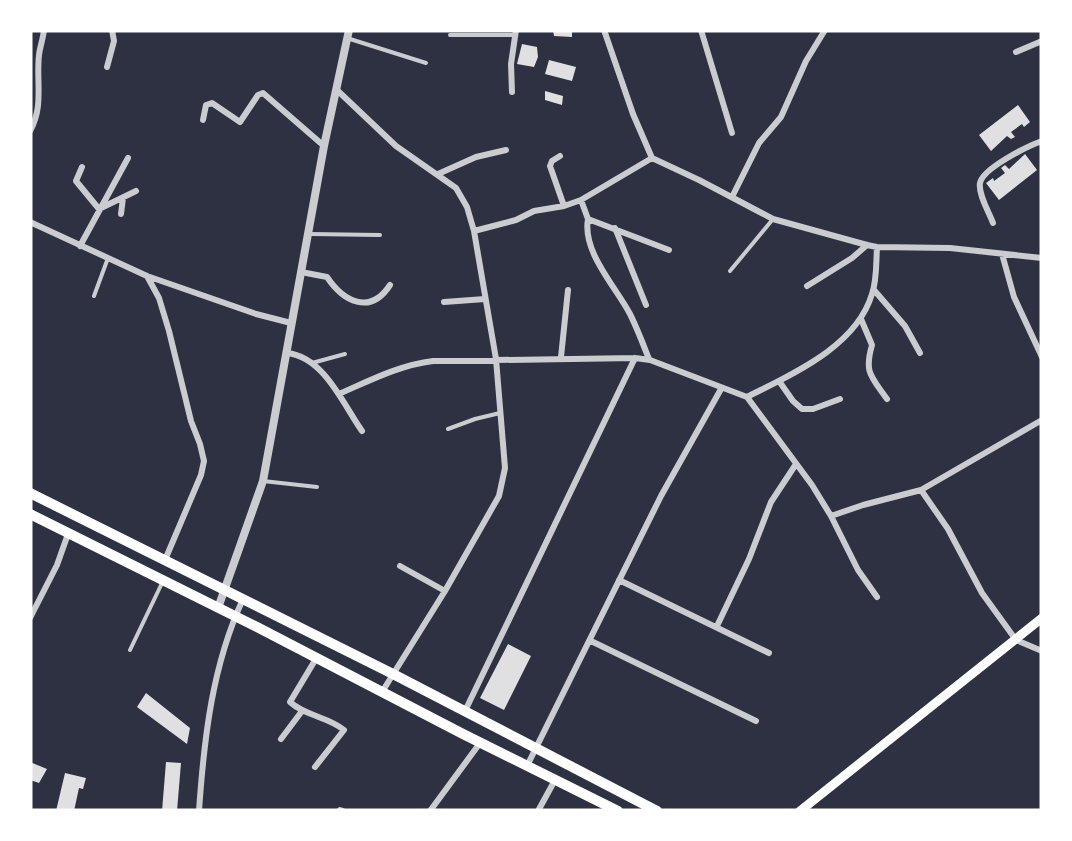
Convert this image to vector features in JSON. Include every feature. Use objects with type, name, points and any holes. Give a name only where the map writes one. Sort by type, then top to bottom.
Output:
[{"type":"main road","points":[[30,493],[394,674],[657,811]]},
{"type":"main road","points":[[30,514],[618,811]]},
{"type":"main road","points":[[800,811],[1042,618]]},
{"type":"street","points":[[30,130],[38,110],[34,82],[44,30]]},
{"type":"street","points":[[108,67],[114,42],[112,30]]},
{"type":"street","points":[[604,30],[632,114],[652,158],[773,219],[867,245],[950,248],[1042,258]]},
{"type":"street","points":[[702,30],[732,133]]},
{"type":"street","points":[[732,197],[759,143],[781,117],[825,30]]},
{"type":"street","points":[[512,92],[515,33]]},
{"type":"street","points":[[218,608],[263,481],[348,34]]},
{"type":"street","points":[[1016,52],[1042,41]]},
{"type":"street","points":[[338,91],[396,146],[438,174],[462,196],[474,231],[496,360],[500,413],[504,468],[499,496],[382,692]]},
{"type":"street","points":[[202,120],[208,103],[240,122],[263,93],[324,146]]},
{"type":"street","points":[[993,223],[981,193],[982,176],[1020,149],[1042,141]]},
{"type":"street","points":[[438,174],[476,157],[506,150]]},
{"type":"street","points":[[560,156],[550,166],[564,206]]},
{"type":"street","points":[[80,246],[128,158]]},
{"type":"street","points":[[474,231],[581,200],[652,158]]},
{"type":"street","points":[[82,167],[76,181],[99,209]]},
{"type":"street","points":[[99,209],[136,192]]},
{"type":"street","points":[[120,214],[123,198]]},
{"type":"street","points":[[581,200],[588,220],[587,233],[601,268],[632,317],[650,360]]},
{"type":"street","points":[[588,220],[669,250]]},
{"type":"street","points":[[30,222],[147,276],[291,323]]},
{"type":"street","points":[[615,228],[646,305]]},
{"type":"street","points":[[806,286],[867,245]]},
{"type":"street","points":[[747,397],[842,340],[861,320],[874,290],[877,247]]},
{"type":"street","points":[[1002,254],[1014,297],[1042,356]]},
{"type":"street","points":[[300,272],[327,277],[344,296],[370,302],[379,299],[390,284]]},
{"type":"street","points":[[147,276],[169,330],[204,461],[202,476],[165,560]]},
{"type":"street","points":[[561,357],[568,290]]},
{"type":"street","points":[[874,290],[906,326],[920,354]]},
{"type":"street","points":[[444,302],[485,299]]},
{"type":"street","points":[[861,320],[872,345],[869,370],[887,399]]},
{"type":"street","points":[[287,353],[312,362],[341,393],[362,431]]},
{"type":"street","points":[[341,393],[433,360],[561,357],[650,360],[747,397],[831,516],[877,598]]},
{"type":"street","points":[[465,711],[635,358]]},
{"type":"street","points":[[779,380],[802,409],[840,399]]},
{"type":"street","points":[[527,766],[660,496],[721,389]]},
{"type":"street","points":[[831,516],[921,490],[1042,420]]},
{"type":"street","points":[[717,626],[750,559],[771,502],[796,464]]},
{"type":"street","points":[[921,490],[948,529],[982,593],[1016,640],[1042,651]]},
{"type":"street","points":[[30,618],[68,534]]},
{"type":"street","points":[[400,566],[445,591]]},
{"type":"street","points":[[618,580],[769,653]]},
{"type":"street","points":[[200,811],[204,742],[218,669],[243,599]]},
{"type":"street","points":[[591,641],[756,720]]},
{"type":"street","points":[[315,767],[344,730],[290,702],[317,657]]},
{"type":"street","points":[[281,739],[302,711]]},
{"type":"street","points":[[430,811],[481,742]]},
{"type":"street","points":[[538,811],[555,780]]},
{"type":"lane","points":[[450,35],[515,33]]},
{"type":"lane","points":[[348,34],[426,63]]},
{"type":"lane","points":[[730,271],[773,219]]},
{"type":"lane","points":[[307,234],[380,235]]},
{"type":"lane","points":[[94,296],[108,258]]},
{"type":"lane","points":[[312,362],[345,354]]},
{"type":"lane","points":[[448,430],[500,413]]},
{"type":"lane","points":[[263,481],[317,486]]},
{"type":"lane","points":[[130,650],[163,581]]},
{"type":"building","points":[[553,30],[572,30],[572,37],[554,36]]},
{"type":"building","points":[[522,44],[537,47],[534,67],[517,64]]},
{"type":"building","points":[[549,60],[576,67],[572,81],[545,74]]},
{"type":"building","points":[[545,91],[563,96],[562,105],[545,100]]},
{"type":"building","points":[[1018,105],[1030,122],[1011,132],[1015,137],[1007,136],[991,151],[979,135]]},
{"type":"building","points":[[1025,154],[1037,170],[999,200],[986,183],[1005,173],[1001,168],[1005,165],[1009,169]]},
{"type":"building","points":[[508,644],[531,656],[504,710],[480,698]]},
{"type":"building","points":[[146,693],[190,728],[187,744],[137,707]]},
{"type":"building","points":[[30,762],[47,769],[39,783],[30,780]]},
{"type":"building","points":[[166,762],[181,763],[177,811],[162,811]]},
{"type":"building","points":[[65,773],[86,778],[83,789],[79,788],[74,811],[56,811]]}]
